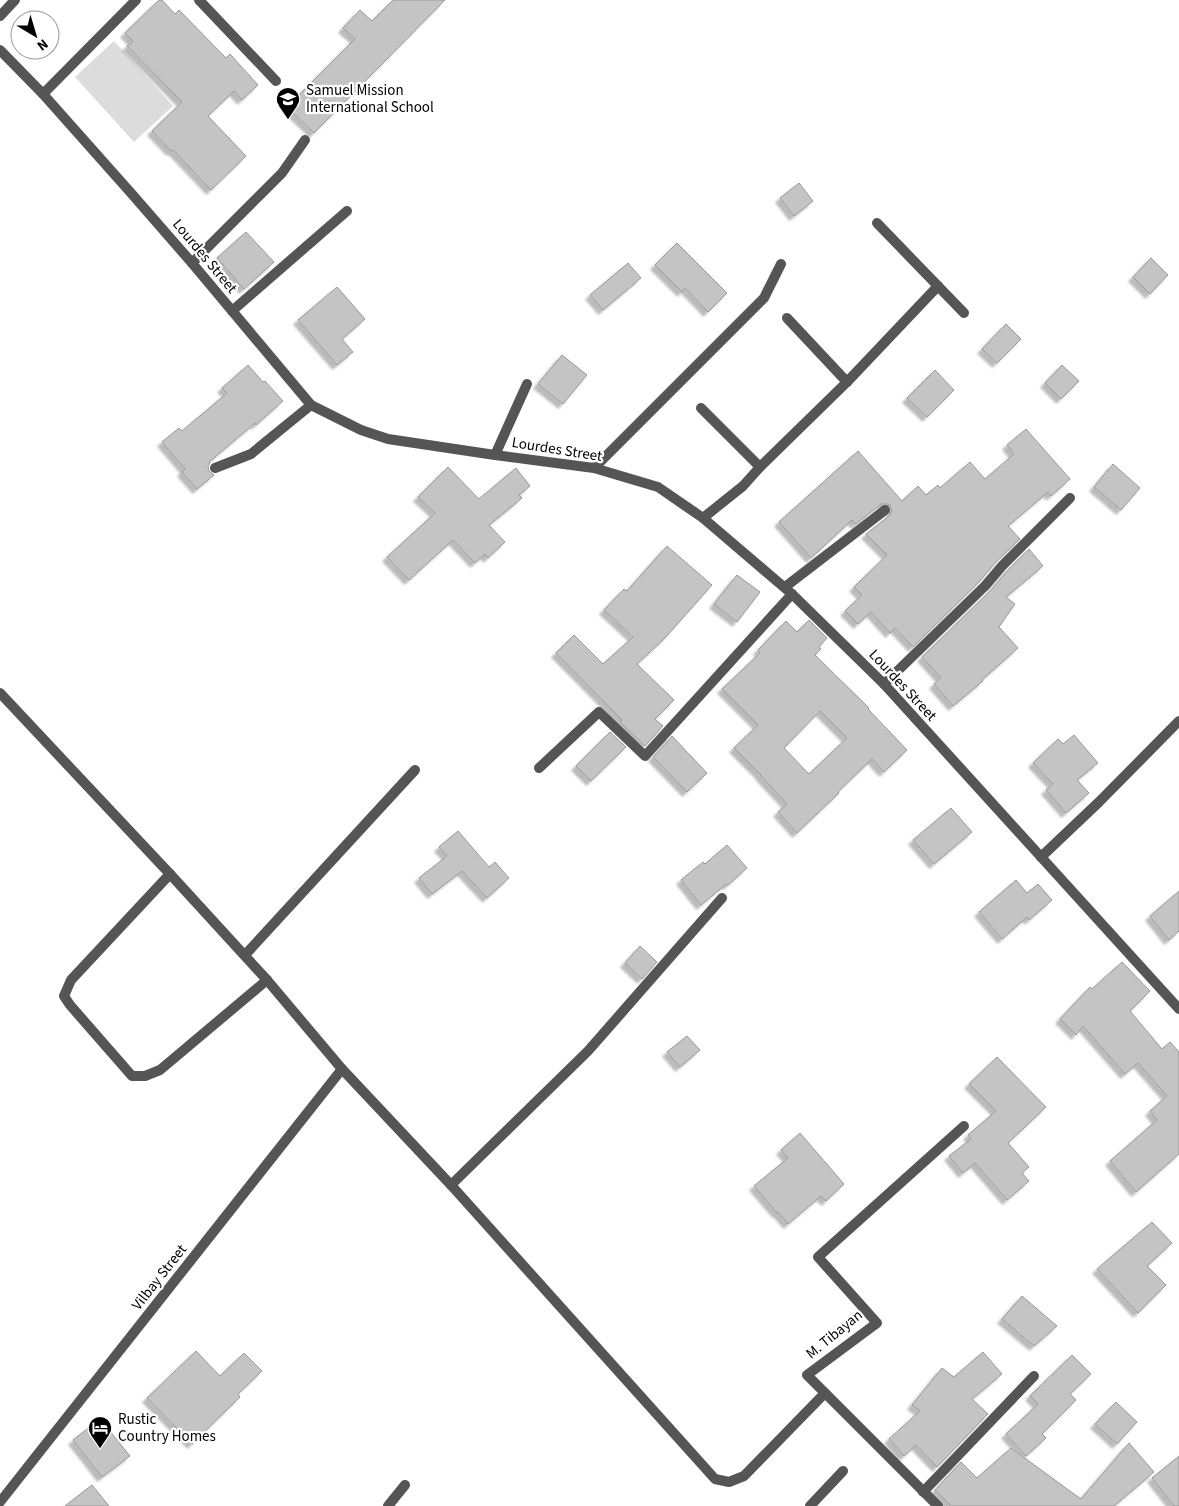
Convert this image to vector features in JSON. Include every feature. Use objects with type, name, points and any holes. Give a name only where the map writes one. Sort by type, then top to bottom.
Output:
[{"type":"street","points":[[0,16],[14,0]]},
{"type":"street","points":[[43,94],[136,0]]},
{"type":"street","points":[[199,0],[276,81]]},
{"type":"street","name":"Lourdes Street","points":[[0,50],[43,94],[192,263],[311,405],[361,430],[388,439],[594,468],[658,488],[703,518],[789,590],[884,684],[1179,1009]]},
{"type":"street","points":[[192,263],[282,173],[305,140]]},
{"type":"street","points":[[232,311],[347,211]]},
{"type":"street","points":[[877,223],[964,313]]},
{"type":"street","points":[[594,468],[764,298],[781,264]]},
{"type":"street","points":[[703,518],[744,486],[760,467],[847,382],[938,286]]},
{"type":"street","points":[[787,318],[847,382]]},
{"type":"street","points":[[495,455],[527,384]]},
{"type":"street","points":[[216,468],[251,454],[311,405]]},
{"type":"street","points":[[701,408],[760,467]]},
{"type":"street","points":[[884,684],[985,586],[1002,566],[1070,498]]},
{"type":"street","points":[[539,768],[598,712],[645,756],[789,590],[885,510]]},
{"type":"street","points":[[0,693],[245,955],[342,1069],[451,1185],[716,1479],[729,1482],[744,1476],[825,1394]]},
{"type":"street","points":[[1041,857],[1099,802],[1179,721]]},
{"type":"street","points":[[245,955],[415,770]]},
{"type":"street","points":[[170,874],[71,980],[64,996],[132,1076],[145,1076],[160,1070],[267,980]]},
{"type":"street","points":[[451,1185],[588,1051],[722,898]]},
{"type":"street","name":"Vilbay Street","points":[[0,1502],[342,1069]]},
{"type":"street","name":"M. Tibayan","points":[[938,1506],[807,1375],[877,1323],[818,1257],[964,1126]]},
{"type":"street","points":[[923,1492],[1034,1376]]},
{"type":"street","points":[[810,1506],[843,1471]]},
{"type":"street","points":[[388,1506],[405,1485]]},
{"type":"shaded area","points":[[114,41],[173,106],[134,142],[75,77]]},
{"type":"building","points":[[159,0],[162,0],[175,14],[179,10],[226,58],[230,54],[258,85],[242,100],[234,91],[208,116],[246,156],[211,190],[152,131],[182,102],[127,46],[133,41],[125,33]]},
{"type":"building","points":[[393,0],[445,0],[314,133],[287,107],[355,39],[343,28],[360,10],[372,21]]},
{"type":"building","points":[[799,183],[813,201],[794,216],[780,198]]},
{"type":"building","points":[[246,232],[274,262],[244,289],[217,258]]},
{"type":"building","points":[[677,243],[727,293],[708,312],[685,288],[682,292],[655,265]]},
{"type":"building","points":[[1151,258],[1168,275],[1150,294],[1133,277]]},
{"type":"building","points":[[628,263],[641,278],[603,310],[590,295]]},
{"type":"building","points":[[337,287],[365,319],[342,339],[353,352],[337,365],[298,320]]},
{"type":"building","points":[[1006,324],[1021,339],[997,363],[982,349]]},
{"type":"building","points":[[562,355],[587,375],[563,404],[538,384]]},
{"type":"building","points":[[248,365],[283,401],[209,462],[209,471],[214,475],[197,489],[182,472],[185,469],[162,442],[179,428],[182,431],[227,393],[222,388]]},
{"type":"building","points":[[1062,365],[1079,381],[1061,399],[1045,383]]},
{"type":"building","points":[[935,370],[954,390],[927,417],[907,398]]},
{"type":"building","points":[[1026,429],[1070,479],[1051,496],[1048,492],[1008,526],[1020,539],[913,647],[895,628],[890,633],[871,612],[858,624],[845,611],[862,595],[854,587],[887,555],[866,534],[890,515],[892,510],[890,505],[881,504],[856,524],[852,520],[811,558],[779,522],[858,451],[902,501],[918,486],[926,495],[938,485],[940,488],[970,462],[985,479],[1014,454],[1007,445]]},
{"type":"building","points":[[1113,464],[1140,488],[1121,510],[1094,487]]},
{"type":"building","points":[[448,467],[479,499],[516,468],[530,486],[519,495],[522,498],[489,525],[505,542],[488,558],[485,554],[475,563],[453,540],[409,580],[387,557],[435,513],[418,497]]},
{"type":"building","points":[[667,546],[712,585],[664,639],[637,664],[674,700],[655,719],[663,726],[645,746],[556,653],[574,635],[603,664],[633,637],[604,610],[624,589],[627,591]]},
{"type":"building","points":[[1029,549],[1043,566],[1006,597],[1015,604],[999,627],[1018,648],[953,706],[934,684],[941,678],[922,657],[990,591]]},
{"type":"building","points":[[737,575],[760,592],[737,622],[714,604]]},
{"type":"building","points":[[809,620],[827,638],[815,655],[869,708],[907,750],[884,772],[872,759],[797,833],[778,812],[787,804],[734,748],[758,725],[722,689],[760,653],[758,650],[786,621],[797,632]],"holes":[[[820,711],[847,738],[809,774],[784,748]]]},
{"type":"building","points":[[610,732],[626,747],[591,781],[576,766]]},
{"type":"building","points":[[1074,735],[1098,763],[1077,780],[1089,793],[1066,813],[1046,790],[1053,784],[1033,763],[1058,739],[1063,744]]},
{"type":"building","points":[[672,736],[707,773],[687,792],[653,757]]},
{"type":"building","points":[[951,808],[972,832],[934,864],[913,840]]},
{"type":"building","points":[[458,831],[489,867],[495,862],[509,878],[487,898],[462,871],[432,894],[419,878],[447,856],[439,847]]},
{"type":"building","points":[[727,845],[747,868],[701,905],[681,880],[703,862],[705,864]]},
{"type":"building","points":[[1016,880],[1027,893],[1038,884],[1052,900],[1029,920],[1027,917],[1002,939],[979,912]]},
{"type":"building","points":[[1179,891],[1179,931],[1169,940],[1150,916]]},
{"type":"building","points":[[640,946],[657,962],[642,979],[625,963]]},
{"type":"building","points":[[1122,962],[1150,991],[1130,1011],[1162,1049],[1170,1042],[1179,1052],[1179,1154],[1136,1192],[1110,1161],[1157,1120],[1150,1111],[1167,1096],[1138,1063],[1125,1074],[1083,1026],[1076,1035],[1060,1019],[1090,987],[1092,989]]},
{"type":"building","points":[[687,1036],[700,1050],[680,1067],[667,1052]]},
{"type":"building","points":[[997,1057],[1046,1107],[1008,1143],[1029,1167],[1022,1173],[1029,1181],[1007,1200],[975,1163],[963,1173],[949,1156],[971,1139],[968,1135],[996,1111],[969,1084]]},
{"type":"building","points":[[800,1133],[844,1184],[826,1201],[821,1196],[788,1224],[754,1186],[788,1158],[781,1150]]},
{"type":"building","points":[[1152,1222],[1172,1243],[1147,1266],[1166,1285],[1138,1313],[1097,1269]]},
{"type":"building","points":[[1022,1296],[1057,1326],[1034,1346],[1002,1319]]},
{"type":"building","points":[[196,1351],[220,1376],[244,1353],[262,1371],[238,1394],[240,1397],[192,1444],[147,1398]]},
{"type":"building","points":[[983,1352],[1002,1374],[972,1399],[988,1414],[937,1467],[916,1445],[904,1456],[889,1439],[920,1411],[912,1405],[942,1368],[954,1377]]},
{"type":"building","points":[[1072,1355],[1091,1374],[1070,1394],[1076,1400],[1042,1434],[1046,1438],[1026,1456],[1006,1434],[1038,1404],[1030,1396]]},
{"type":"building","points":[[1116,1402],[1137,1422],[1117,1444],[1095,1424]]},
{"type":"building","points":[[100,1419],[130,1456],[102,1477],[73,1440]]},
{"type":"building","points":[[1129,1443],[1154,1472],[1114,1506],[951,1506],[935,1490],[961,1462],[977,1478],[1011,1448],[1081,1499]]},
{"type":"building","points":[[1179,1456],[1179,1506],[1174,1506],[1152,1478]]},
{"type":"building","points":[[92,1485],[109,1506],[65,1506]]},
{"type":"place","name":"Samuel Mission International School","points":[[288,120]]},
{"type":"place","name":"Rustic Country Homes","points":[[100,1449]]}]
